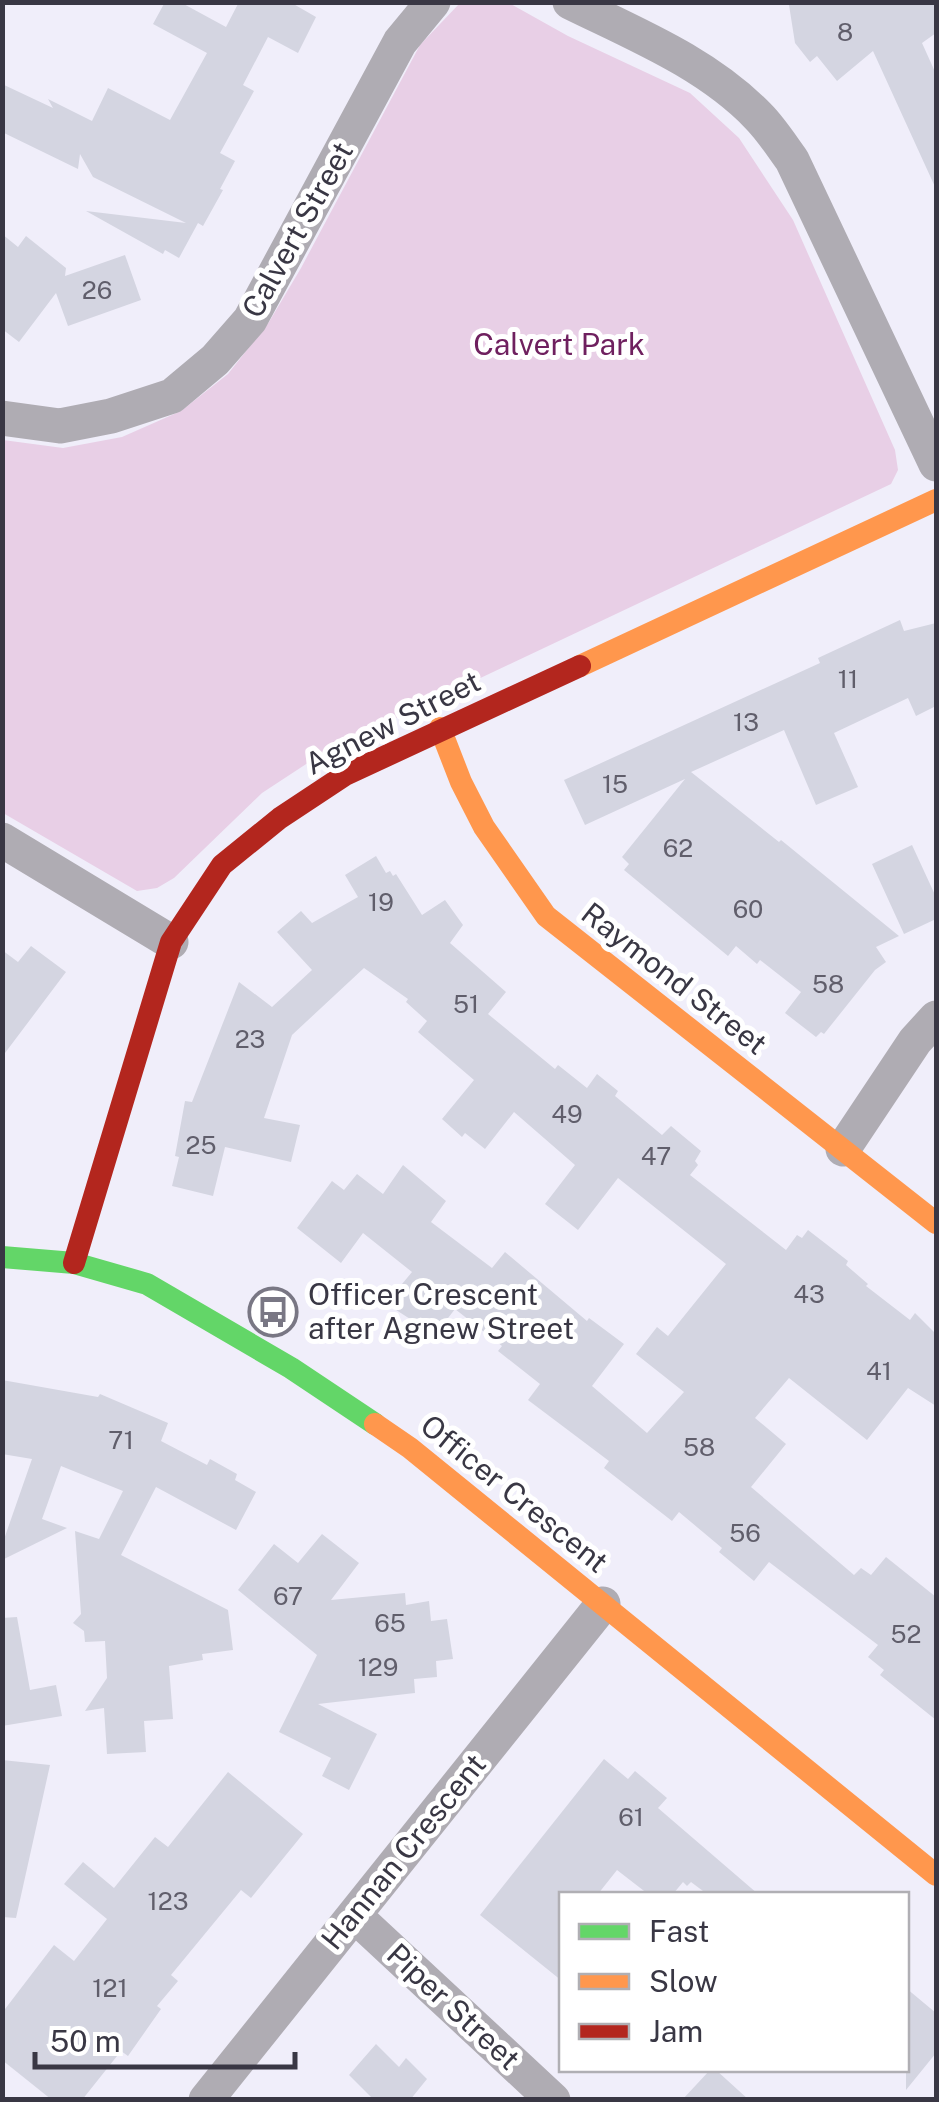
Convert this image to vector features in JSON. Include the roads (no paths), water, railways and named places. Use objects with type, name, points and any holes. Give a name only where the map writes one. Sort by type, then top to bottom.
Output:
[{"type":"street","name":"Calvert Street","points":[[2,418],[60,426],[111,416],[172,396],[214,360],[250,320],[400,42],[433,2]]},
{"type":"street","points":[[570,2],[662,46],[712,78],[758,116],[792,160],[936,464]]},
{"type":"street","name":"Agnew Street","points":[[74,1263],[171,942],[222,864],[345,774],[936,500]]},
{"type":"street","name":"Raymond Street","points":[[440,728],[467,800],[502,861],[546,916],[936,1223]]},
{"type":"street","points":[[2,840],[171,942]]},
{"type":"street","points":[[843,1149],[914,1041],[936,1018]]},
{"type":"street","name":"Officer Crescent","points":[[2,1256],[74,1263],[147,1284],[291,1368],[410,1448],[936,1874]]},
{"type":"street","name":"Hannan Crescent","points":[[206,2100],[603,1604]]},
{"type":"street","name":"Piper Street","points":[[354,1915],[553,2100]]},
{"type":"place","name":"Officer Crescent after Agnew Street","points":[[273,1312]]},
{"type":"park label","name":"Calvert Park","points":[[559,345]]}]
